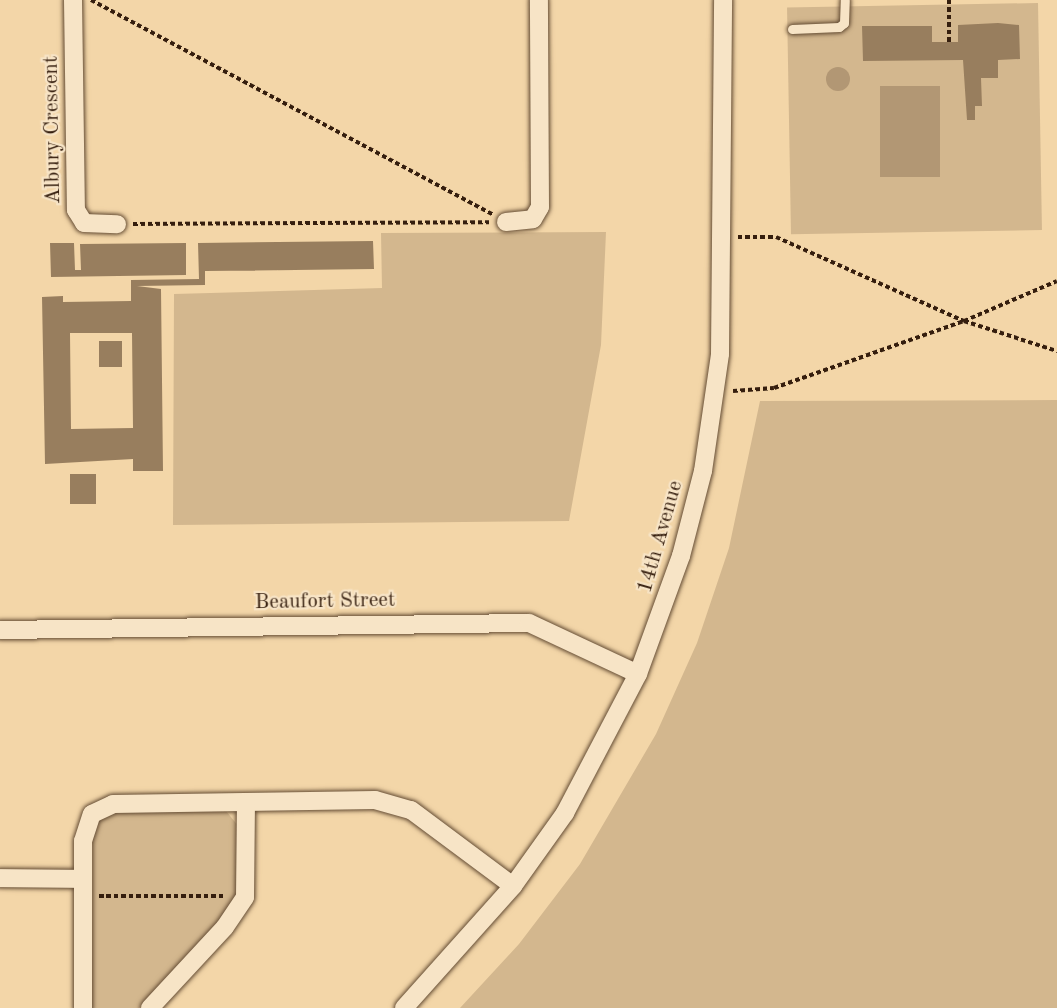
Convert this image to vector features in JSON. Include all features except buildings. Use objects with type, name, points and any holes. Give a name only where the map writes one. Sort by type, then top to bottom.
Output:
[{"type":"street","name":"Albury Crescent","points":[[73,0],[76,210],[84,223],[117,224]]},
{"type":"street","points":[[506,222],[533,219],[540,207],[539,0]]},
{"type":"street","name":"14th Avenue","points":[[404,1008],[513,886],[565,813],[638,674],[687,537],[717,392],[725,237],[723,0]]},
{"type":"street","name":"Beaufort Street","points":[[0,630],[529,623],[638,674]]},
{"type":"street","points":[[83,1008],[82,879],[85,825],[99,808],[375,800],[411,810],[513,886]]},
{"type":"street","points":[[150,1008],[225,927],[245,897],[246,803]]},
{"type":"street","points":[[0,878],[82,879]]},
{"type":"lane","points":[[792,29],[839,27],[844,23],[845,0]]},
{"type":"path","points":[[91,0],[506,222]]},
{"type":"path","points":[[949,0],[949,42]]},
{"type":"path","points":[[117,224],[506,222]]},
{"type":"path","points":[[725,237],[776,237],[964,321],[1057,351]]},
{"type":"path","points":[[717,392],[774,388],[964,321],[1057,281]]},
{"type":"path","points":[[82,897],[245,897]]},
{"type":"shaded area","points":[[1038,3],[1042,230],[791,234],[787,7]]},
{"type":"shaded area","points":[[838,67],[843,68],[849,74],[849,84],[843,90],[838,91],[833,90],[827,84],[826,79],[827,74],[833,68]]},
{"type":"shaded area","points":[[880,86],[940,86],[940,177],[880,177]]},
{"type":"shaded area","points":[[606,232],[601,345],[569,521],[173,525],[174,294],[382,288],[381,233]]},
{"type":"shaded area","points":[[1057,400],[1057,1008],[460,1008],[519,944],[580,864],[656,734],[697,643],[729,548],[760,401]]},
{"type":"shaded area","points":[[226,811],[239,827],[241,887],[235,903],[139,1008],[92,1008],[93,825],[109,812]]}]
